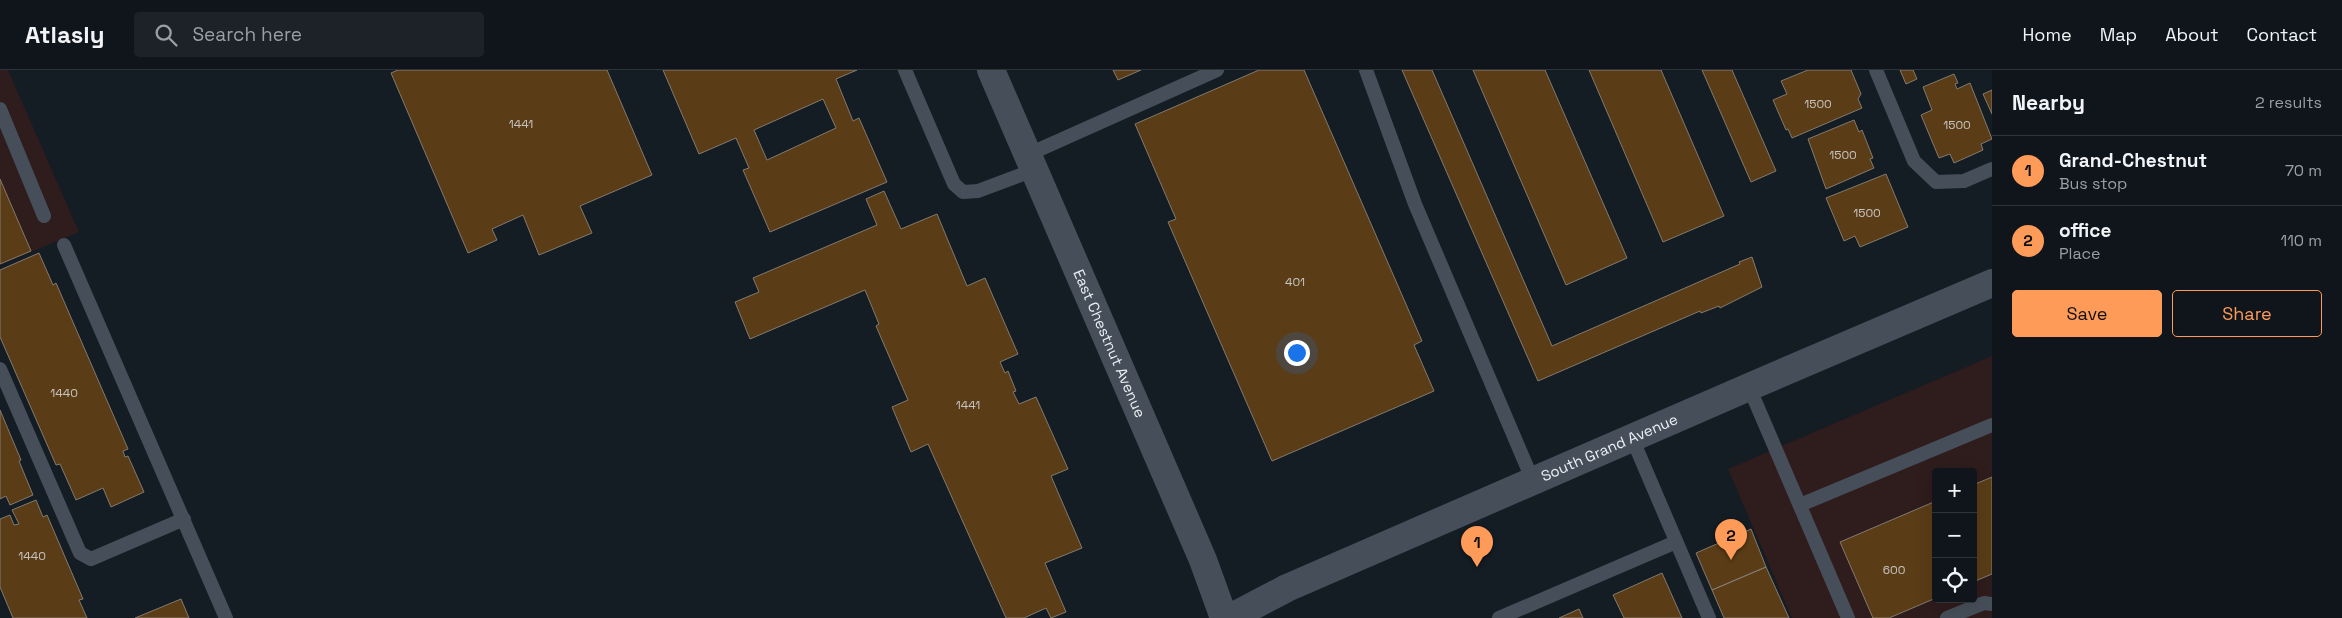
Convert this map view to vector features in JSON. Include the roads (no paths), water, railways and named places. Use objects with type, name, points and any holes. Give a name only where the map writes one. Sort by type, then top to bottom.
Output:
[{"type":"main road","name":"East Chestnut Avenue","points":[[991,70],[1203,560],[1224,618]]},
{"type":"main road","name":"South Grand Avenue","points":[[1230,618],[1286,588],[1749,387],[1992,284]]},
{"type":"lane","points":[[905,70],[954,184],[963,192],[978,191],[1031,162],[1217,70]]},
{"type":"lane","points":[[1366,70],[1415,204],[1533,482]]},
{"type":"lane","points":[[1876,70],[1914,161],[1936,182],[1964,181],[1992,169]]},
{"type":"lane","points":[[0,109],[44,216]]},
{"type":"lane","points":[[64,246],[226,618]]},
{"type":"lane","points":[[0,369],[80,553],[91,559],[184,519]]},
{"type":"lane","points":[[1749,387],[1848,618]]},
{"type":"lane","points":[[1800,505],[1992,425]]},
{"type":"lane","points":[[1632,438],[1709,618]]},
{"type":"lane","points":[[1499,618],[1676,542]]},
{"type":"lane","points":[[1947,618],[1984,603],[1992,604]]},
{"type":"place","name":"office","points":[[1731,560]]},
{"type":"place","name":"Grand-Chestnut","points":[[1477,567]]}]
